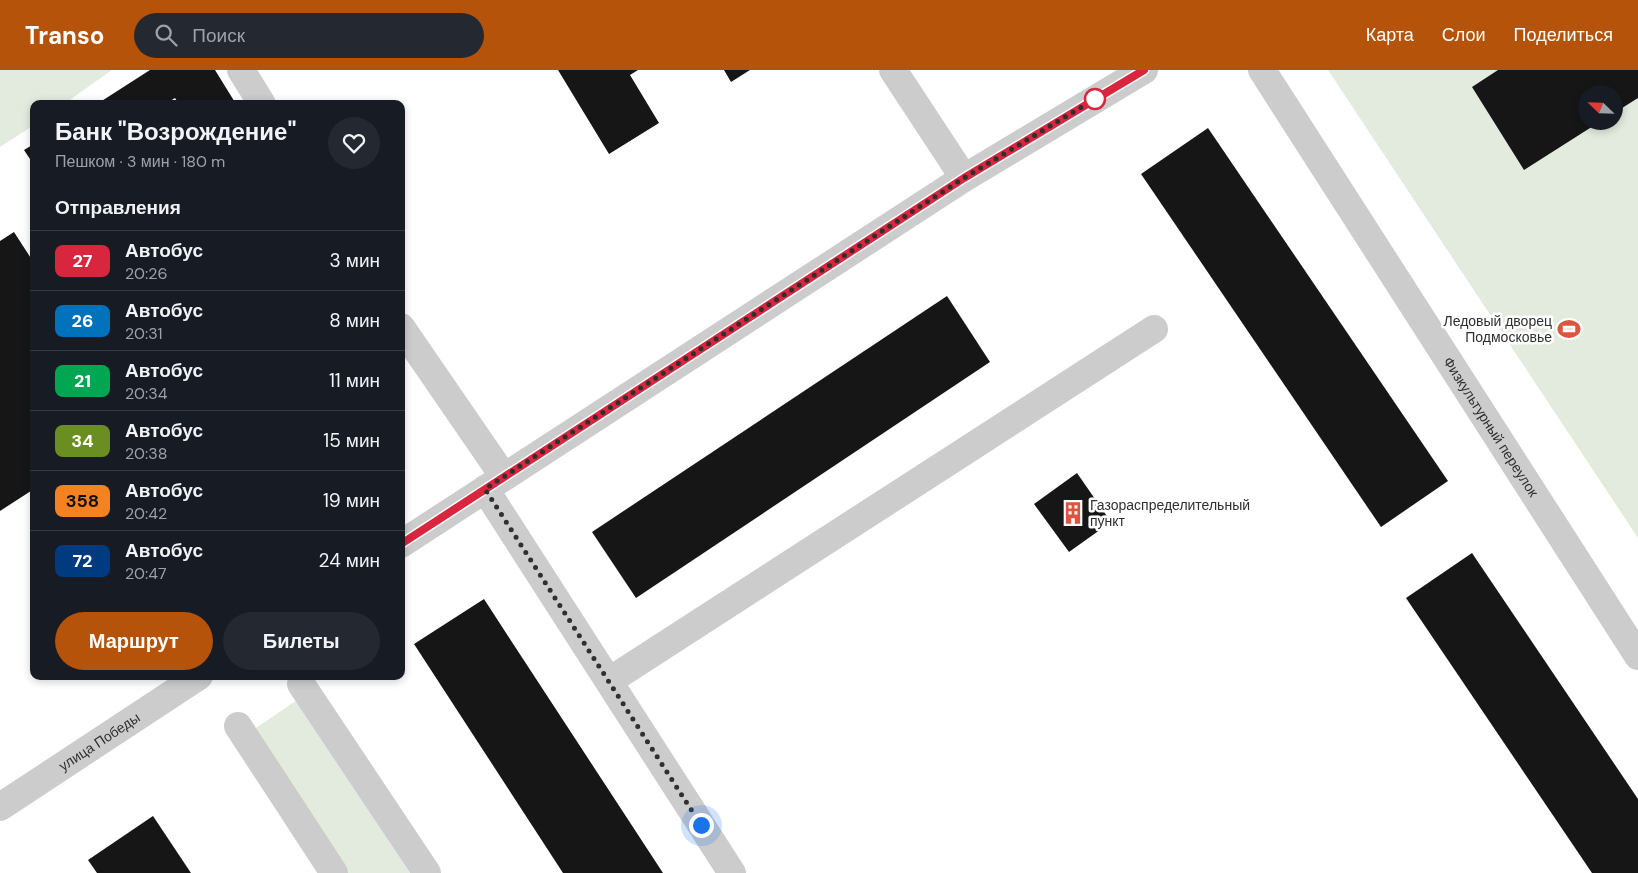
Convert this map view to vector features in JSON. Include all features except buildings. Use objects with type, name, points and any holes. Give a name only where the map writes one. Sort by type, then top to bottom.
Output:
[{"type":"street","points":[[241,70],[260,100]]},
{"type":"street","points":[[893,70],[964,178]]},
{"type":"street","points":[[405,541],[964,178],[1144,70]]},
{"type":"street","name":"Физкультурный переулок","points":[[1262,70],[1638,656]]},
{"type":"street","points":[[609,681],[1154,329]]},
{"type":"street","points":[[405,334],[609,681],[732,873]]},
{"type":"street","name":"улица Победы","points":[[0,807],[193,680]]},
{"type":"street","points":[[301,684],[427,873]]},
{"type":"street","points":[[238,726],[334,873]]},
{"type":"shaded area","points":[[0,70],[112,70],[70,100],[30,100],[30,128],[0,147]]},
{"type":"shaded area","name":"Ледовый дворец Подмосковье","points":[[1328,70],[1638,70],[1638,538]]},
{"type":"shaded area","points":[[297,700],[410,873],[346,873],[253,730]]},
{"type":"bus line","name":"27","points":[[405,541],[964,178],[1144,70]]},
{"type":"place","name":"Ледовый дворец Подмосковье","points":[[1569,329]]},
{"type":"place","name":"Газораспределительный пункт","points":[[1073,513]]},
{"type":"route","points":[[701,825],[485,489],[964,178],[1095,99]]}]
